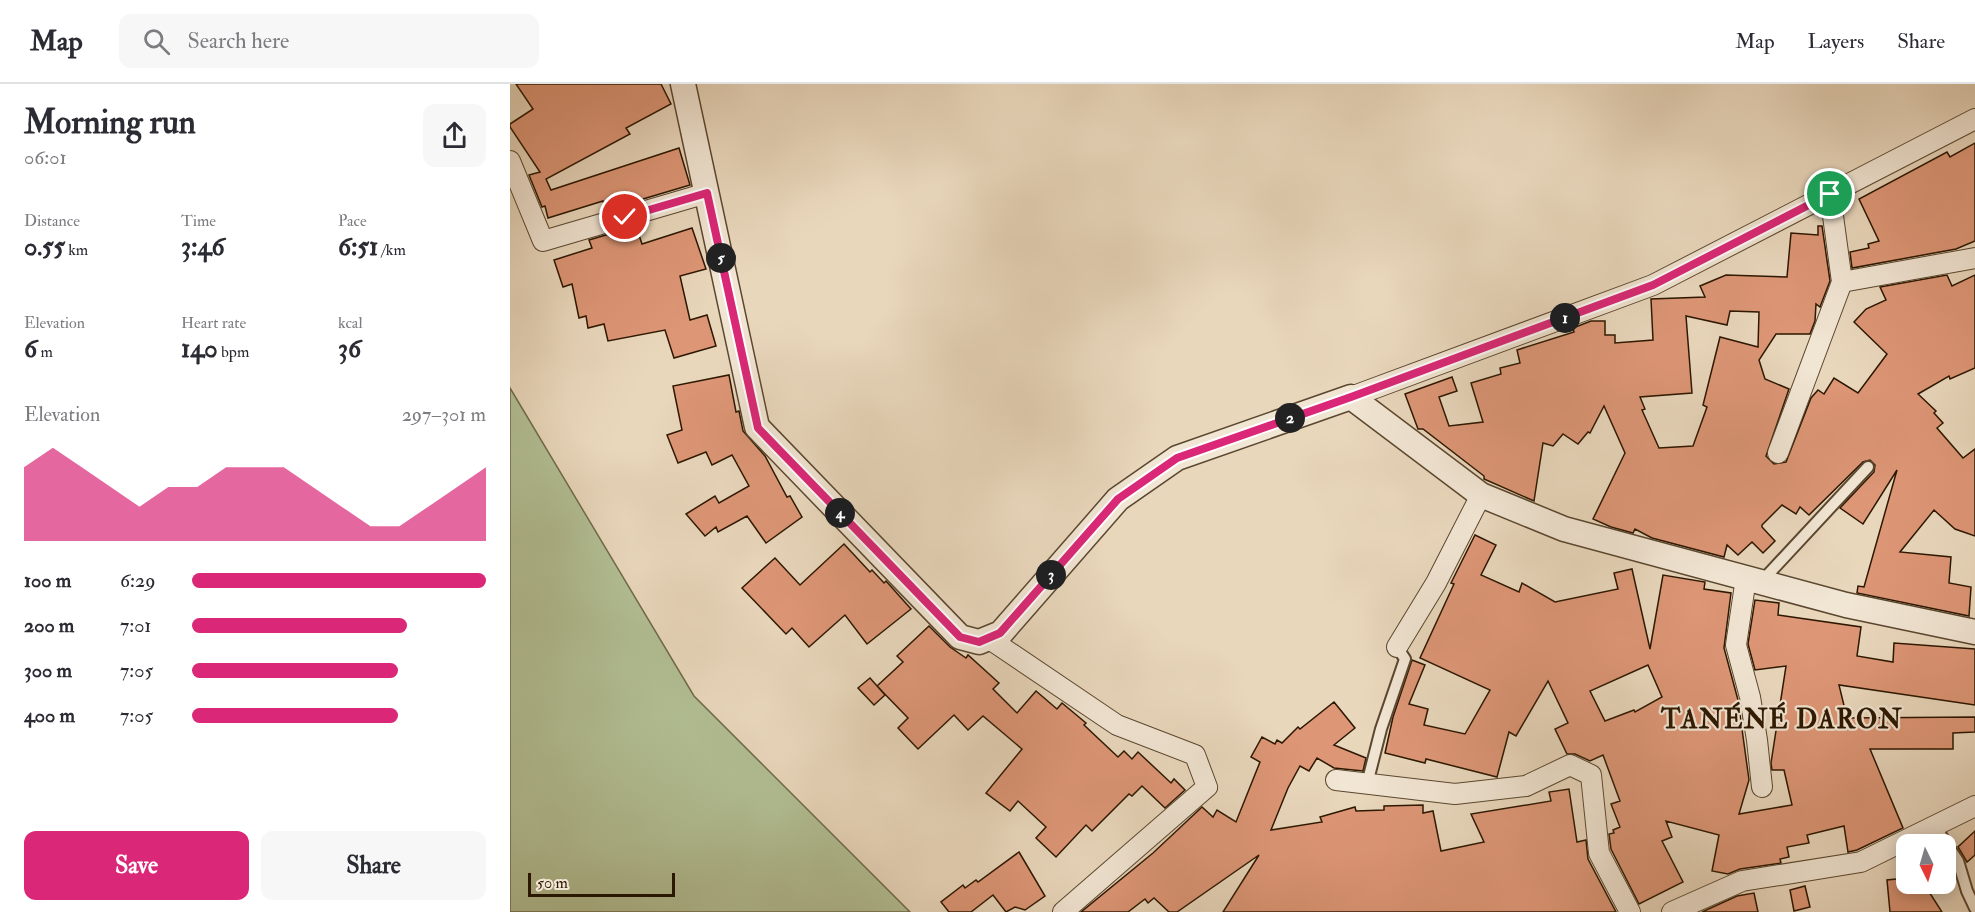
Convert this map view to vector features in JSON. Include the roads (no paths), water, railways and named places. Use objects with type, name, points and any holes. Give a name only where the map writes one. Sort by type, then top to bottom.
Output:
[{"type":"street","points":[[683,84],[758,428],[960,637],[979,642],[1000,633],[1118,499],[1177,458],[1351,397],[1653,285],[1975,118]]},
{"type":"street","points":[[510,161],[543,241],[707,193]]},
{"type":"street","points":[[1779,453],[1842,282],[1830,194]]},
{"type":"street","points":[[1842,282],[1975,258]]},
{"type":"street","points":[[1351,397],[1481,495],[1564,530],[1846,604],[1975,632]]},
{"type":"street","points":[[1397,647],[1436,584],[1481,495]]},
{"type":"street","points":[[1753,580],[1736,645],[1750,697],[1762,787]]},
{"type":"street","points":[[988,638],[1117,724],[1195,755],[1207,788],[1062,912]]},
{"type":"street","points":[[1336,780],[1455,794],[1526,786],[1570,765],[1591,775],[1599,853],[1630,912]]},
{"type":"street","points":[[1672,912],[1742,881],[1861,862],[1975,806]]},
{"type":"lane","points":[[1753,580],[1868,467]]},
{"type":"lane","points":[[1366,784],[1381,729],[1405,659],[1397,647]]},
{"type":"lane","points":[[1934,825],[1958,861],[1975,908]]},
{"type":"district","name":"TANÉNÉ DARON","points":[[1782,720]]}]
